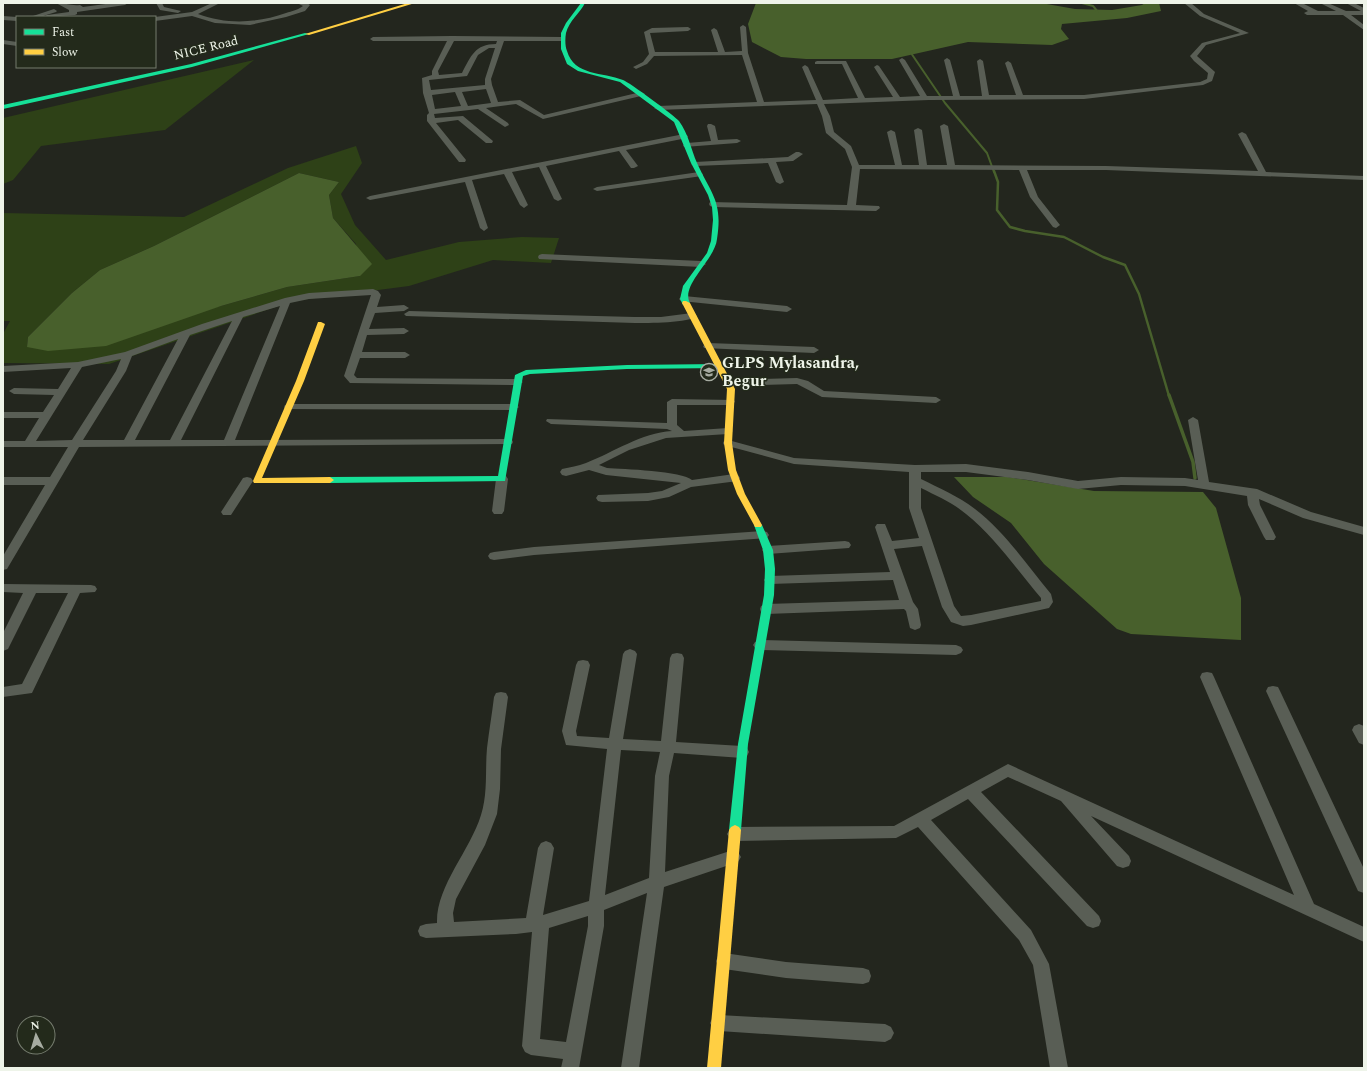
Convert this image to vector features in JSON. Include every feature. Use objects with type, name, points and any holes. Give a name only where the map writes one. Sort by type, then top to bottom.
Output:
[{"type":"main road","name":"NICE Road","points":[[156,66],[191,58],[392,3]]},
{"type":"main road","name":"NICE Road","points":[[3,107],[192,65],[413,3]]},
{"type":"main road","points":[[583,3],[565,27],[562,39],[568,60],[572,66],[614,77],[622,81],[676,121],[714,204],[714,238],[710,253],[689,281],[683,293],[684,299],[692,316],[731,389],[728,437],[734,478],[763,535],[768,550],[770,580],[742,752],[714,1068]]},
{"type":"main road","name":"NICE Road","points":[[3,100],[146,68]]},
{"type":"main road","points":[[321,324],[289,407],[257,481],[502,479],[519,375],[529,372],[627,367],[719,366]]},
{"type":"street","points":[[50,3],[56,10]]},
{"type":"street","points":[[59,3],[74,8],[97,3]]},
{"type":"street","points":[[52,16],[125,3]]},
{"type":"street","points":[[153,3],[166,17]]},
{"type":"street","points":[[159,3],[162,9],[177,12],[192,10],[208,3]]},
{"type":"street","points":[[156,20],[193,14],[217,3]]},
{"type":"street","points":[[193,14],[205,20],[244,24],[266,21],[286,15],[305,8],[307,5],[300,3]]},
{"type":"street","points":[[658,108],[926,98],[1084,97],[1201,84],[1210,80],[1212,72],[1193,56],[1204,44],[1246,33],[1202,15],[1187,3]]},
{"type":"street","points":[[1297,3],[1318,13]]},
{"type":"street","points":[[1323,3],[1345,14],[1364,28]]},
{"type":"street","points":[[1349,3],[1364,10]]},
{"type":"street","points":[[35,16],[56,10],[73,12],[80,16]]},
{"type":"street","points":[[270,12],[286,15]]},
{"type":"street","points":[[1308,13],[1364,13]]},
{"type":"street","points":[[3,18],[16,19]]},
{"type":"street","points":[[3,22],[16,22]]},
{"type":"street","points":[[743,27],[745,53],[761,104]]},
{"type":"street","points":[[652,54],[647,32],[688,29]]},
{"type":"street","points":[[714,30],[722,54]]},
{"type":"street","points":[[436,78],[435,71],[452,38]]},
{"type":"street","points":[[495,105],[489,87],[488,78],[501,38]]},
{"type":"street","points":[[373,39],[562,39]]},
{"type":"street","points":[[3,43],[16,45]]},
{"type":"street","points":[[462,160],[431,121],[432,112],[425,78],[465,74],[467,73],[475,54],[488,46],[499,46]]},
{"type":"street","points":[[652,54],[745,53]]},
{"type":"street","points":[[636,67],[645,63],[652,54]]},
{"type":"street","points":[[902,60],[926,98]]},
{"type":"street","points":[[947,60],[957,98]]},
{"type":"street","points":[[980,61],[986,98]]},
{"type":"street","points":[[817,63],[844,62],[862,100]]},
{"type":"street","points":[[1008,63],[1020,97]]},
{"type":"street","points":[[805,67],[826,116],[830,133],[848,148],[856,167],[851,208]]},
{"type":"street","points":[[877,67],[898,99]]},
{"type":"street","points":[[427,93],[489,87]]},
{"type":"street","points":[[458,90],[465,108]]},
{"type":"street","points":[[432,112],[517,102],[543,117],[641,94]]},
{"type":"street","points":[[480,107],[505,125]]},
{"type":"street","points":[[431,121],[460,118],[489,141]]},
{"type":"street","points":[[711,126],[715,143]]},
{"type":"street","points":[[944,126],[951,167]]},
{"type":"street","points":[[918,130],[923,167]]},
{"type":"street","points":[[891,132],[899,167]]},
{"type":"street","points":[[1242,134],[1263,173]]},
{"type":"street","points":[[370,198],[621,149],[685,141],[715,143],[737,142]]},
{"type":"street","points":[[621,149],[634,166]]},
{"type":"street","points":[[695,164],[790,159],[799,154]]},
{"type":"street","points":[[772,160],[780,182]]},
{"type":"street","points":[[542,164],[558,199]]},
{"type":"street","points":[[856,167],[1106,168],[1364,178]]},
{"type":"street","points":[[1022,168],[1034,197],[1056,225]]},
{"type":"street","points":[[507,171],[524,205]]},
{"type":"street","points":[[597,189],[699,174]]},
{"type":"street","points":[[468,179],[484,228]]},
{"type":"street","points":[[714,204],[876,208]]},
{"type":"street","points":[[542,257],[701,264]]},
{"type":"street","points":[[3,369],[78,365],[128,354],[186,333],[285,301],[309,296],[373,292],[376,295],[350,376],[354,381],[518,382]]},
{"type":"street","points":[[684,299],[787,309]]},
{"type":"street","points":[[228,443],[285,306],[285,301]]},
{"type":"street","points":[[371,310],[635,320],[661,320],[692,316]]},
{"type":"street","points":[[174,443],[239,316]]},
{"type":"street","points":[[363,332],[404,331]]},
{"type":"street","points":[[128,443],[186,333]]},
{"type":"street","points":[[708,346],[814,350]]},
{"type":"street","points":[[3,566],[75,444],[121,371],[128,354]]},
{"type":"street","points":[[356,355],[405,355]]},
{"type":"street","points":[[28,444],[78,365]]},
{"type":"street","points":[[728,383],[797,381],[805,383],[822,394],[936,400]]},
{"type":"street","points":[[14,391],[60,392]]},
{"type":"street","points":[[676,430],[672,402],[730,402]]},
{"type":"street","points":[[289,407],[514,407]]},
{"type":"street","points":[[3,415],[45,415]]},
{"type":"street","points":[[1193,420],[1204,485]]},
{"type":"street","points":[[551,421],[676,430],[728,437],[794,462],[915,475],[966,468],[1028,476],[1078,485],[1121,481],[1185,482],[1253,492],[1306,515],[1364,532]]},
{"type":"street","points":[[566,472],[589,466],[612,454],[676,430]]},
{"type":"street","points":[[3,444],[508,442]]},
{"type":"street","points":[[589,466],[606,471],[677,478],[685,480],[689,484]]},
{"type":"street","points":[[915,475],[978,518],[1002,543],[1047,597],[1047,602],[1044,605],[971,620],[963,621],[956,619],[948,607],[915,508],[915,475]]},
{"type":"street","points":[[602,498],[648,497],[665,494],[689,484],[734,478]]},
{"type":"street","points":[[498,511],[502,479]]},
{"type":"street","points":[[3,481],[53,481]]},
{"type":"street","points":[[227,512],[247,481]]},
{"type":"street","points":[[1253,492],[1254,505],[1270,537]]},
{"type":"street","points":[[881,527],[907,604],[912,610],[915,625]]},
{"type":"street","points":[[494,556],[534,551],[763,535]]},
{"type":"street","points":[[888,545],[926,542]]},
{"type":"street","points":[[768,550],[845,545]]},
{"type":"street","points":[[770,580],[897,576]]},
{"type":"street","points":[[3,588],[91,589]]},
{"type":"street","points":[[3,646],[32,588]]},
{"type":"street","points":[[3,692],[27,689],[76,589]]},
{"type":"street","points":[[766,609],[907,604]]},
{"type":"street","points":[[760,645],[956,650]]},
{"type":"street","points":[[546,848],[537,923],[531,1046],[571,1060],[596,926],[596,906],[615,743],[630,654]]},
{"type":"street","points":[[630,1068],[657,882],[662,776],[668,747],[677,658]]},
{"type":"street","points":[[583,665],[569,731],[571,741],[742,752]]},
{"type":"street","points":[[1207,677],[1308,909]]},
{"type":"street","points":[[1272,692],[1364,886]]},
{"type":"street","points":[[446,930],[445,914],[448,898],[477,845],[489,814],[493,789],[494,749],[500,697]]},
{"type":"street","points":[[735,834],[896,832],[1008,770],[1364,935]]},
{"type":"street","points":[[970,790],[1093,921]]},
{"type":"street","points":[[1064,795],[1123,860]]},
{"type":"street","points":[[920,819],[1025,935],[1035,950],[1041,964],[1059,1068]]},
{"type":"street","points":[[426,931],[516,927],[537,923],[596,906],[657,882],[733,858]]},
{"type":"street","points":[[724,961],[786,970],[863,976]]},
{"type":"street","points":[[719,1023],[885,1033]]},
{"type":"shaded area","points":[[756,3],[1041,3],[1075,9],[1112,10],[1142,5],[1145,3],[1159,3],[1161,11],[1127,18],[1062,24],[1061,29],[1069,39],[1052,45],[968,42],[892,59],[806,59],[781,57],[752,42],[748,24]]},
{"type":"shaded area","points":[[254,60],[165,130],[41,146],[13,180],[3,184],[3,118]]},
{"type":"shaded area","points":[[356,146],[362,163],[341,194],[355,225],[386,260],[459,242],[522,237],[559,238],[551,263],[493,260],[409,286],[293,301],[109,364],[3,363],[3,334],[10,321],[3,321],[3,213],[184,217],[288,168]],"holes":[[[299,173],[339,182],[329,195],[333,218],[356,244],[360,276],[287,287],[221,306],[27,347],[28,337],[72,293],[100,270],[154,246]]]},
{"type":"shaded area","points":[[299,173],[339,182],[329,195],[333,218],[372,264],[360,276],[287,287],[221,306],[106,346],[48,351],[27,347],[28,337],[72,293],[100,270],[154,246]]},
{"type":"shaded area","points":[[954,477],[1008,477],[1094,491],[1203,492],[1216,508],[1241,598],[1241,640],[1131,634],[1117,629],[1044,564],[1011,523],[973,497]]},
{"type":"waterway","points":[[1082,3],[1093,6],[1098,12],[1096,12]]},
{"type":"waterway","points":[[912,51],[911,53],[945,103],[987,153],[994,172]]},
{"type":"waterway","points":[[994,171],[998,182],[997,210],[1010,227],[1025,231],[1064,237],[1103,257],[1125,265],[1139,294],[1169,396]]},
{"type":"waterway","points":[[1169,395],[1193,462],[1195,478]]},
{"type":"traffic: fast","points":[[583,3],[565,28],[563,44],[565,54],[570,64],[580,70],[622,81],[676,121],[694,163],[711,195],[715,207],[716,220],[714,241],[710,253],[686,286],[684,299],[686,303]]},
{"type":"traffic: fast","points":[[3,107],[192,65],[307,34]]},
{"type":"traffic: fast","points":[[330,480],[502,479],[519,375],[529,372],[627,367],[719,366]]},
{"type":"traffic: fast","points":[[735,830],[743,744],[769,595],[770,569],[768,550],[758,525]]},
{"type":"traffic: slow","points":[[307,34],[413,3]]},
{"type":"traffic: slow","points":[[686,303],[731,389],[728,443],[732,470],[741,494],[758,525]]},
{"type":"traffic: slow","points":[[321,324],[300,381],[257,481],[330,480]]},
{"type":"traffic: slow","points":[[714,1068],[735,830]]},
{"type":"place","name":"GLPS Mylasandra, Begur","points":[[709,372]]}]
